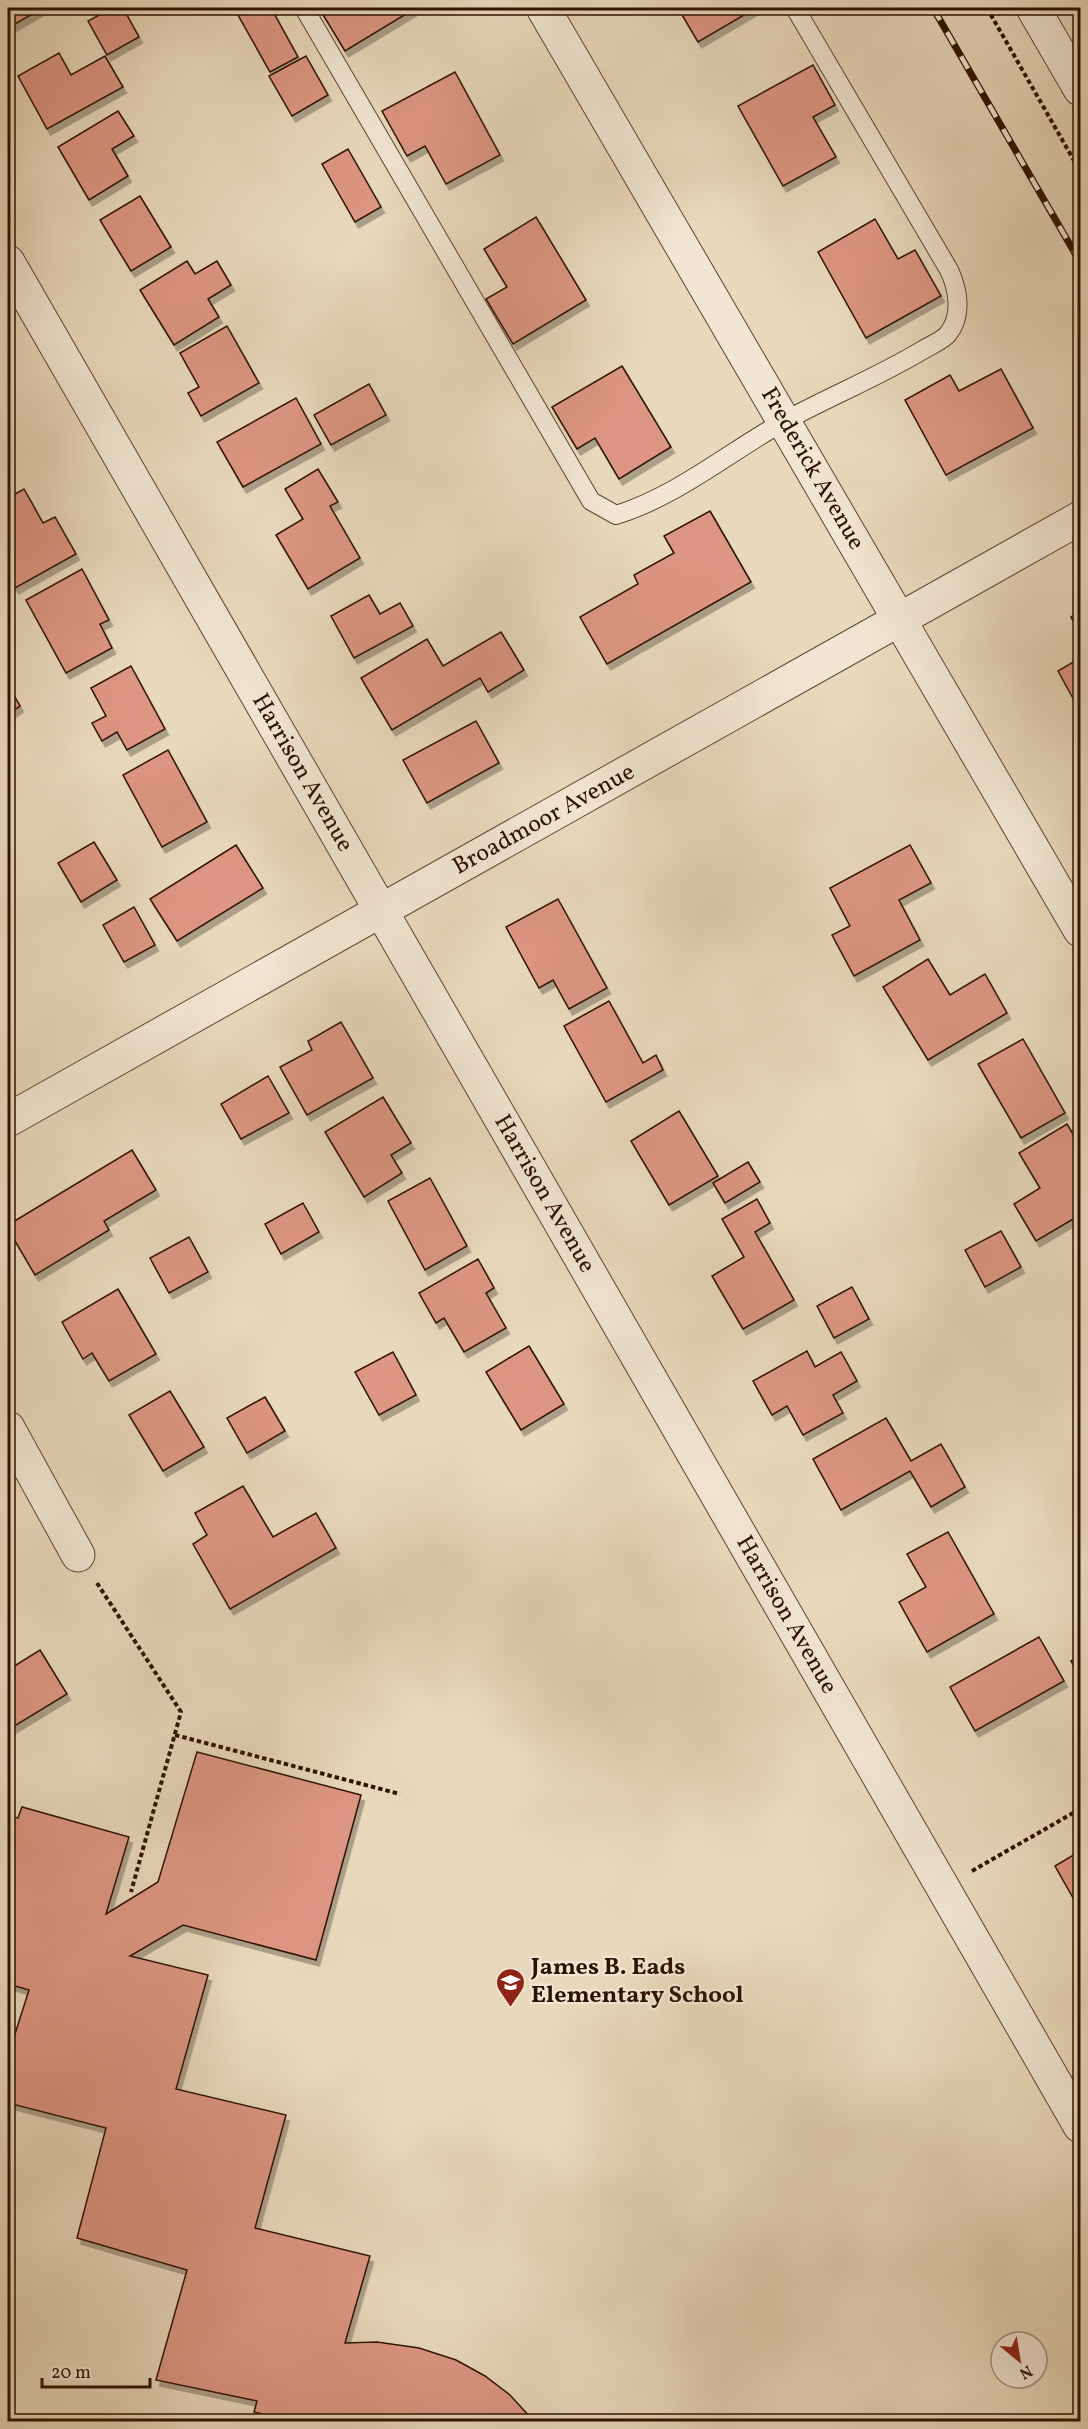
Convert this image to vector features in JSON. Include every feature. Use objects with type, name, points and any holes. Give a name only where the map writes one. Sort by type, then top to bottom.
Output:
[{"type":"street","name":"Frederick Avenue","points":[[543,8],[1080,930]]},
{"type":"street","points":[[1033,8],[1080,89]]},
{"type":"street","name":"Harrison Avenue","points":[[8,262],[1080,2126]]},
{"type":"street","name":"Broadmoor Avenue","points":[[8,1120],[1080,518]]},
{"type":"street","points":[[8,1428],[78,1555]]},
{"type":"lane","points":[[304,8],[591,501],[616,515],[645,506],[784,421],[889,370],[947,336],[954,324],[958,307],[957,288],[949,270],[795,8]]},
{"type":"path","points":[[987,8],[1080,171]]},
{"type":"path","points":[[78,1555],[181,1712],[131,1892]]},
{"type":"path","points":[[175,1735],[400,1794]]},
{"type":"path","points":[[972,1871],[1080,1809]]},
{"type":"building","points":[[8,8],[43,8],[8,28]]},
{"type":"building","points":[[112,8],[123,8],[139,37],[107,55],[88,21]]},
{"type":"building","points":[[251,8],[271,8],[298,57],[270,72],[238,15]]},
{"type":"building","points":[[319,8],[416,8],[345,51]]},
{"type":"building","points":[[678,8],[756,8],[698,42]]},
{"type":"building","points":[[59,53],[71,75],[105,56],[123,87],[47,129],[18,76]]},
{"type":"building","points":[[306,56],[328,95],[292,116],[269,76]]},
{"type":"building","points":[[813,65],[835,105],[813,117],[836,157],[783,186],[738,106]]},
{"type":"building","points":[[455,72],[500,155],[446,184],[425,146],[407,156],[382,111]]},
{"type":"building","points":[[118,111],[134,136],[112,149],[128,176],[89,200],[58,147]]},
{"type":"building","points":[[348,149],[381,207],[355,222],[322,164]]},
{"type":"building","points":[[140,196],[171,247],[131,271],[100,220]]},
{"type":"building","points":[[536,217],[586,300],[513,344],[486,299],[507,287],[484,249]]},
{"type":"building","points":[[875,219],[898,259],[915,250],[941,296],[866,338],[818,252]]},
{"type":"building","points":[[187,261],[195,274],[217,261],[231,285],[208,299],[219,317],[174,345],[140,290]]},
{"type":"building","points":[[227,326],[259,383],[201,416],[188,393],[199,387],[180,353]]},
{"type":"building","points":[[622,366],[671,447],[619,479],[595,438],[577,449],[552,407]]},
{"type":"building","points":[[1001,369],[1033,428],[946,475],[905,400],[950,375],[959,391]]},
{"type":"building","points":[[369,384],[386,415],[331,445],[314,415]]},
{"type":"building","points":[[296,398],[321,444],[243,487],[217,442]]},
{"type":"building","points":[[318,469],[338,502],[330,506],[360,558],[308,589],[276,535],[303,519],[285,489]]},
{"type":"building","points":[[24,489],[43,523],[55,517],[76,554],[15,588],[8,574],[8,498]]},
{"type":"building","points":[[710,511],[751,582],[607,664],[580,617],[638,584],[634,575],[674,553],[664,536]]},
{"type":"building","points":[[82,569],[109,620],[100,624],[112,648],[66,673],[26,600]]},
{"type":"building","points":[[369,595],[380,614],[400,603],[413,626],[354,658],[331,616]]},
{"type":"building","points":[[1080,611],[1080,634],[1071,617]]},
{"type":"building","points":[[501,632],[524,670],[488,692],[480,678],[392,730],[361,678],[427,639],[443,666]]},
{"type":"building","points":[[1080,658],[1080,711],[1058,671]]},
{"type":"building","points":[[131,666],[165,729],[127,750],[117,732],[102,741],[92,723],[106,716],[91,688]]},
{"type":"building","points":[[8,685],[20,706],[8,714]]},
{"type":"building","points":[[476,721],[499,763],[427,803],[403,760]]},
{"type":"building","points":[[168,750],[207,822],[162,847],[123,775]]},
{"type":"building","points":[[94,842],[117,880],[81,902],[58,863]]},
{"type":"building","points":[[236,845],[263,888],[177,941],[150,899]]},
{"type":"building","points":[[910,845],[931,883],[899,900],[920,940],[854,976],[832,935],[850,926],[830,888]]},
{"type":"building","points":[[558,899],[607,988],[569,1009],[553,980],[539,988],[506,927]]},
{"type":"building","points":[[134,907],[155,945],[124,962],[103,925]]},
{"type":"building","points":[[928,959],[950,995],[985,974],[1007,1013],[928,1060],[883,987]]},
{"type":"building","points":[[609,1001],[643,1063],[656,1055],[663,1070],[606,1102],[564,1026]]},
{"type":"building","points":[[341,1022],[373,1078],[307,1115],[280,1067],[312,1050],[308,1041]]},
{"type":"building","points":[[1023,1039],[1065,1113],[1021,1138],[978,1064]]},
{"type":"building","points":[[268,1076],[289,1113],[241,1139],[221,1104]]},
{"type":"building","points":[[383,1097],[411,1143],[391,1155],[402,1173],[364,1197],[325,1132]]},
{"type":"building","points":[[679,1111],[718,1176],[669,1205],[631,1141]]},
{"type":"building","points":[[1067,1124],[1080,1146],[1080,1215],[1036,1241],[1014,1204],[1040,1188],[1019,1153]]},
{"type":"building","points":[[132,1150],[156,1190],[104,1221],[109,1230],[35,1275],[8,1229],[8,1225]]},
{"type":"building","points":[[748,1162],[760,1182],[725,1203],[713,1183]]},
{"type":"building","points":[[430,1178],[467,1246],[425,1270],[388,1201]]},
{"type":"building","points":[[757,1199],[770,1223],[755,1232],[794,1300],[743,1329],[712,1276],[744,1257],[722,1219]]},
{"type":"building","points":[[303,1203],[319,1232],[281,1254],[265,1224]]},
{"type":"building","points":[[1001,1231],[1021,1267],[985,1287],[965,1250]]},
{"type":"building","points":[[189,1237],[208,1272],[169,1293],[150,1258]]},
{"type":"building","points":[[478,1259],[494,1288],[486,1293],[506,1328],[464,1352],[444,1318],[436,1323],[419,1293]]},
{"type":"building","points":[[852,1287],[869,1319],[834,1338],[817,1306]]},
{"type":"building","points":[[118,1289],[156,1354],[109,1381],[92,1353],[83,1359],[62,1322]]},
{"type":"building","points":[[529,1346],[564,1404],[521,1430],[486,1372]]},
{"type":"building","points":[[807,1351],[815,1367],[841,1352],[857,1381],[833,1395],[843,1413],[803,1435],[787,1406],[772,1415],[753,1381]]},
{"type":"building","points":[[393,1352],[416,1395],[379,1415],[355,1372]]},
{"type":"building","points":[[170,1391],[204,1447],[163,1471],[129,1415]]},
{"type":"building","points":[[265,1397],[285,1431],[247,1453],[227,1418]]},
{"type":"building","points":[[886,1418],[911,1461],[941,1444],[965,1487],[931,1507],[910,1471],[841,1510],[813,1459]]},
{"type":"building","points":[[243,1486],[273,1537],[316,1513],[336,1548],[230,1609],[193,1544],[207,1535],[195,1513]]},
{"type":"building","points":[[948,1532],[994,1614],[927,1652],[899,1602],[926,1587],[907,1554]]},
{"type":"building","points":[[1039,1637],[1064,1681],[975,1731],[950,1687]]},
{"type":"building","points":[[40,1650],[67,1694],[8,1730],[8,1670]]},
{"type":"building","points":[[1080,1655],[1080,1677],[1071,1661]]},
{"type":"building","points":[[197,1752],[361,1795],[316,1960],[183,1925],[130,1956],[208,1975],[176,2089],[286,2115],[255,2228],[370,2256],[345,2343],[377,2342],[419,2348],[456,2360],[485,2376],[510,2395],[531,2418],[526,2422],[267,2422],[262,2414],[254,2412],[257,2401],[156,2380],[187,2270],[77,2238],[106,2128],[8,2103],[8,2056],[29,1990],[8,1984],[8,1816],[18,1818],[22,1807],[129,1837],[106,1914],[158,1882]]},
{"type":"building","points":[[1080,1851],[1080,1910],[1055,1866]]},
{"type":"railway","points":[[933,8],[1080,262]]},
{"type":"place","name":"James B. Eads Elementary School","points":[[510,2008]]}]
